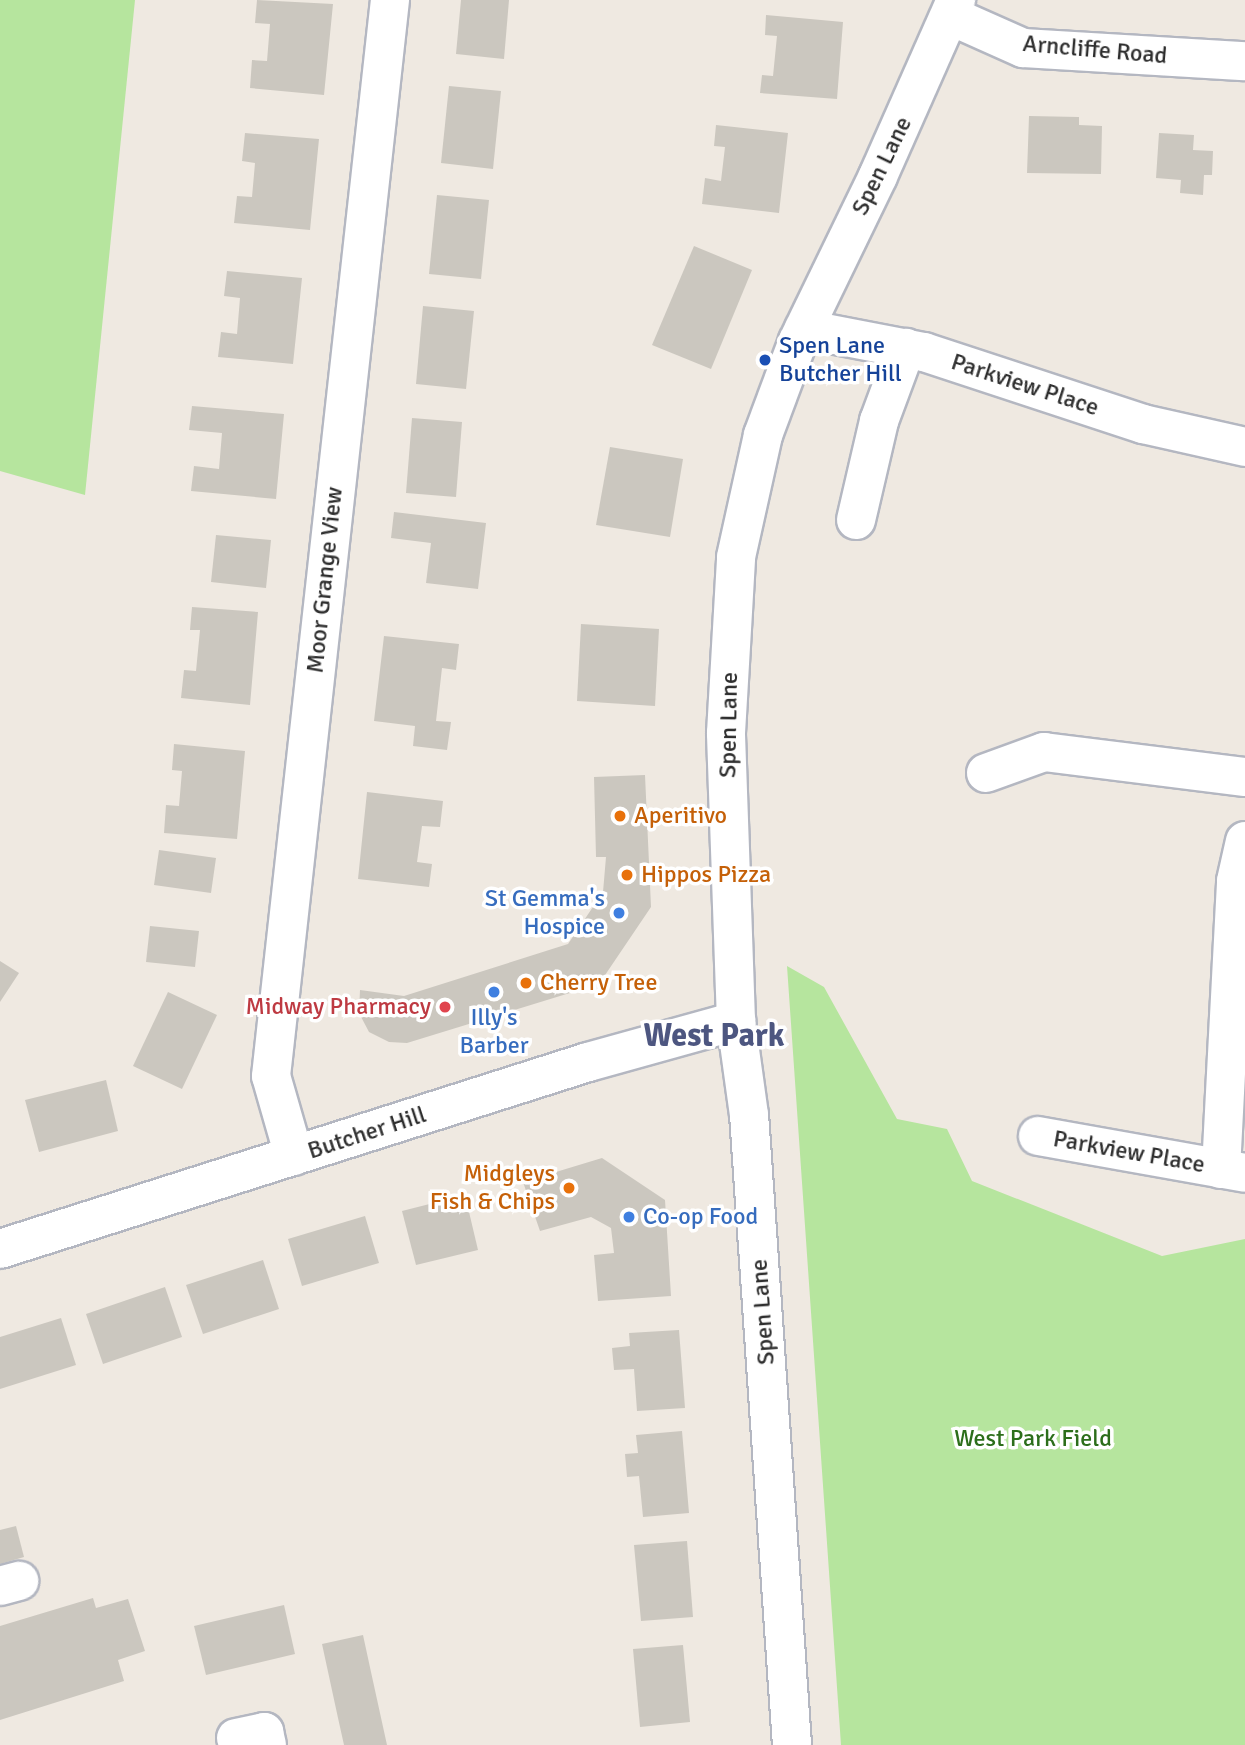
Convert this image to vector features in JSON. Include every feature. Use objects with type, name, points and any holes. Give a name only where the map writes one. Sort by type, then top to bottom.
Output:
[{"type":"street","name":"Moor Grange View","points":[[293,1156],[271,1076],[390,0]]},
{"type":"street","name":"Arncliffe Road","points":[[954,8],[1023,48],[1245,61]]},
{"type":"street","name":"Spen Lane","points":[[792,1745],[749,1115],[736,1021],[726,733],[736,557],[763,435],[804,329],[954,8]]},
{"type":"street","name":"Parkview Place","points":[[804,329],[906,348],[1143,424],[1245,447]]},
{"type":"street","points":[[856,520],[878,421],[906,348]]},
{"type":"street","points":[[986,773],[1044,752],[1245,777]]},
{"type":"street","name":"Parkview Place","points":[[1038,1136],[1233,1171],[1239,961],[1236,881],[1245,841]]},
{"type":"street","name":"Butcher Hill","points":[[0,1249],[588,1062],[736,1021]]},
{"type":"green space","points":[[0,0],[135,0],[85,495],[0,471]]},
{"type":"green space","name":"West Park Field","points":[[787,966],[824,987],[897,1119],[947,1129],[972,1181],[1162,1256],[1245,1239],[1245,1745],[841,1745]]},
{"type":"building","points":[[257,0],[333,4],[324,95],[250,88],[252,60],[267,61],[270,24],[255,23]]},
{"type":"building","points":[[461,0],[509,0],[504,59],[456,54]]},
{"type":"building","points":[[766,15],[843,22],[837,99],[760,93],[762,75],[773,76],[777,36],[765,35]]},
{"type":"building","points":[[449,86],[501,91],[493,169],[441,163]]},
{"type":"building","points":[[1029,116],[1079,117],[1079,125],[1102,126],[1101,174],[1027,173]]},
{"type":"building","points":[[716,125],[788,133],[779,213],[702,204],[705,178],[721,181],[725,147],[714,146]]},
{"type":"building","points":[[245,133],[319,139],[310,230],[234,223],[237,196],[252,197],[255,163],[242,161]]},
{"type":"building","points":[[1159,133],[1194,135],[1193,150],[1213,151],[1212,175],[1204,175],[1203,195],[1180,193],[1181,180],[1156,178]]},
{"type":"building","points":[[437,195],[489,200],[481,279],[429,274]]},
{"type":"building","points":[[694,246],[752,270],[711,369],[652,345]]},
{"type":"building","points":[[227,271],[302,278],[293,364],[218,357],[221,332],[237,334],[240,298],[224,296]]},
{"type":"building","points":[[423,306],[474,311],[466,389],[416,384]]},
{"type":"building","points":[[192,406],[284,414],[276,499],[191,491],[194,466],[219,469],[222,433],[189,430]]},
{"type":"building","points":[[412,418],[462,422],[456,497],[406,493]]},
{"type":"building","points":[[610,447],[683,459],[670,537],[596,525]]},
{"type":"building","points":[[394,512],[486,523],[478,589],[426,583],[431,543],[391,538]]},
{"type":"building","points":[[216,535],[271,540],[266,588],[211,582]]},
{"type":"building","points":[[192,607],[258,612],[250,705],[181,698],[184,670],[196,671],[200,630],[190,630]]},
{"type":"building","points":[[581,624],[659,629],[655,706],[577,701]]},
{"type":"building","points":[[384,636],[459,644],[456,670],[442,668],[436,721],[451,722],[447,750],[413,746],[415,726],[374,721]]},
{"type":"building","points":[[174,744],[245,751],[237,839],[164,833],[166,805],[179,806],[182,771],[172,770]]},
{"type":"building","points":[[645,775],[651,907],[599,984],[407,1043],[389,1042],[369,1032],[359,1013],[360,990],[404,996],[568,944],[603,892],[606,857],[596,857],[594,777]]},
{"type":"building","points":[[367,792],[443,801],[440,827],[422,826],[417,862],[432,864],[429,887],[358,879]]},
{"type":"building","points":[[159,850],[216,858],[211,893],[154,885]]},
{"type":"building","points":[[150,926],[199,931],[195,967],[146,962]]},
{"type":"building","points":[[0,961],[19,973],[0,1002]]},
{"type":"building","points":[[168,992],[217,1015],[182,1089],[133,1066]]},
{"type":"building","points":[[106,1080],[118,1131],[39,1152],[25,1100]]},
{"type":"building","points":[[602,1158],[665,1200],[671,1296],[598,1301],[594,1255],[614,1253],[611,1228],[591,1217],[540,1231],[523,1182]]},
{"type":"building","points":[[465,1195],[478,1250],[416,1265],[402,1211]]},
{"type":"building","points":[[365,1216],[379,1263],[302,1286],[288,1239]]},
{"type":"building","points":[[263,1260],[279,1309],[203,1334],[186,1285]]},
{"type":"building","points":[[165,1287],[182,1337],[103,1364],[86,1314]]},
{"type":"building","points":[[61,1318],[76,1365],[0,1389],[0,1337]]},
{"type":"building","points":[[679,1330],[685,1408],[637,1411],[634,1369],[614,1370],[612,1348],[630,1346],[629,1333]]},
{"type":"building","points":[[682,1431],[689,1513],[643,1517],[639,1476],[627,1477],[625,1454],[638,1453],[636,1435]]},
{"type":"building","points":[[16,1526],[24,1557],[0,1564],[0,1530]]},
{"type":"building","points":[[687,1541],[693,1617],[641,1621],[634,1545]]},
{"type":"building","points":[[93,1598],[96,1608],[128,1599],[145,1651],[118,1660],[124,1681],[0,1720],[0,1626]]},
{"type":"building","points":[[284,1605],[295,1654],[206,1675],[194,1626]]},
{"type":"building","points":[[363,1635],[387,1745],[344,1745],[338,1718],[322,1644]]},
{"type":"building","points":[[683,1645],[690,1722],[640,1727],[633,1649]]},
{"type":"place","name":"Spen Lane Butcher Hill","points":[[765,360]]},
{"type":"place","name":"Aperitivo","points":[[620,816]]},
{"type":"place","name":"Hippos Pizza","points":[[627,875]]},
{"type":"place","name":"St Gemma's Hospice","points":[[619,913]]},
{"type":"place","name":"Cherry Tree","points":[[526,983]]},
{"type":"place","name":"Illy's Barber","points":[[494,992]]},
{"type":"place","name":"Midway Pharmacy","points":[[445,1007]]},
{"type":"place","name":"Midgleys Fish & Chips","points":[[569,1188]]},
{"type":"place","name":"Co-op Food","points":[[629,1217]]},
{"type":"district","name":"West Park","points":[[714,1036]]}]
